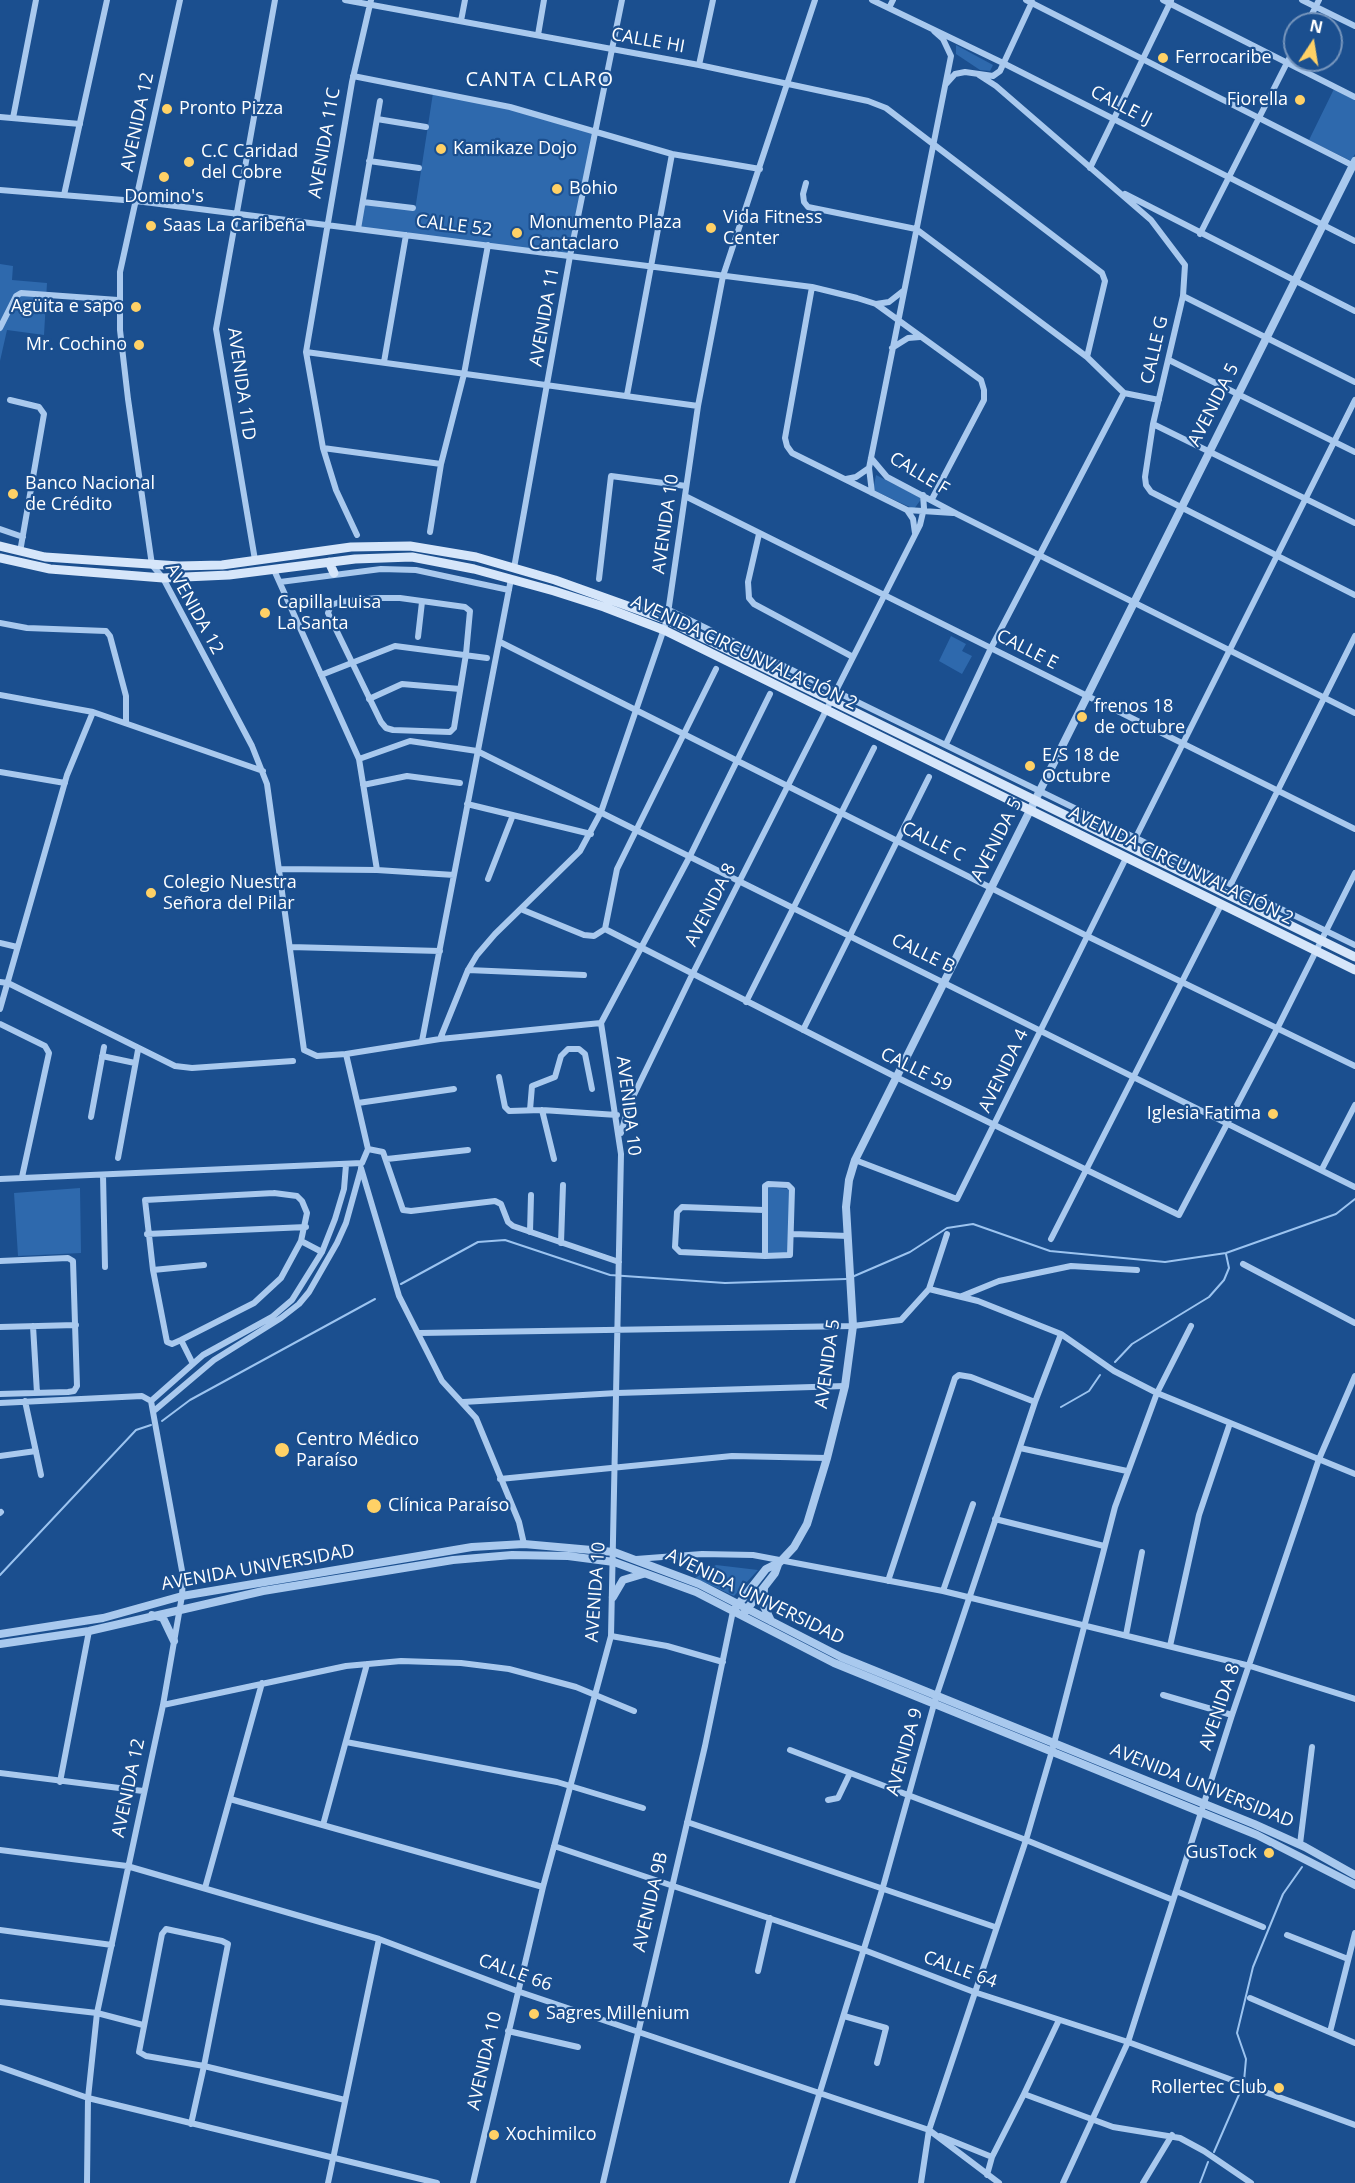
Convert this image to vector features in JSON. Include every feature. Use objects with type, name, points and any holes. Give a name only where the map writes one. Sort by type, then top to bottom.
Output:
[{"type":"main road","name":"AVENIDA CIRCUNVALACIÓN 2","points":[[0,546],[20,552],[70,560],[201,566],[351,547],[400,546],[444,550],[514,568],[615,600],[733,647],[829,706],[1038,796],[1097,825],[1165,863],[1355,957]]},
{"type":"main road","name":"AVENIDA CIRCUNVALACIÓN 2","points":[[0,558],[58,570],[163,578],[274,570],[329,562],[412,557],[436,560],[604,606],[667,620],[1031,810],[1355,970]]},
{"type":"main road","points":[[435,572],[436,560]]},
{"type":"main road","points":[[329,562],[334,573]]},
{"type":"main road","points":[[953,760],[959,750]]},
{"type":"main road","points":[[1165,863],[1170,854]]},
{"type":"street","points":[[13,118],[36,0]]},
{"type":"street","points":[[64,195],[108,0]]},
{"type":"street","name":"AVENIDA 12","points":[[180,0],[120,272],[118,300],[135,454],[152,565],[163,578],[263,771],[279,870],[302,1045],[311,1056],[346,1054]]},
{"type":"street","name":"AVENIDA 11D","points":[[255,560],[216,329],[275,0]]},
{"type":"street","name":"CALLE HI","points":[[345,0],[370,2],[610,50],[699,65],[868,101],[886,108],[1102,273],[1105,281],[1087,357]]},
{"type":"street","points":[[461,21],[465,0]]},
{"type":"street","points":[[538,35],[544,0]]},
{"type":"street","name":"AVENIDA 11","points":[[514,568],[570,256],[610,50],[622,0]]},
{"type":"street","points":[[699,65],[713,0]]},
{"type":"street","name":"AVENIDA 10","points":[[440,1039],[468,970],[484,945],[580,851],[601,812],[667,620],[698,406],[723,276],[814,0]]},
{"type":"street","name":"CALLE IJ","points":[[872,0],[1003,63],[1355,241]]},
{"type":"street","points":[[889,8],[893,0]]},
{"type":"street","points":[[1163,0],[1171,2],[1283,61]]},
{"type":"street","points":[[1302,0],[1317,3],[1355,26]]},
{"type":"street","points":[[946,84],[955,74],[965,72],[993,76],[1000,71],[1030,1],[1354,164]]},
{"type":"street","name":"AVENIDA 11C","points":[[357,535],[336,490],[323,448],[306,352],[353,76],[370,2]]},
{"type":"street","points":[[1090,168],[1171,2]]},
{"type":"street","name":"CALLE F","points":[[929,27],[943,39],[951,56],[871,458],[887,477],[957,514],[1355,713]]},
{"type":"street","points":[[1200,234],[1283,71]]},
{"type":"street","points":[[1305,72],[1355,97]]},
{"type":"street","name":"CALLE G","points":[[979,75],[1151,220],[1180,255],[1185,266],[1183,296],[1154,424],[1146,485],[1158,498],[1355,595]]},
{"type":"street","points":[[353,76],[510,107],[672,154],[760,169]]},
{"type":"street","points":[[358,229],[380,101]]},
{"type":"street","points":[[0,117],[80,124]]},
{"type":"street","points":[[377,120],[426,127]]},
{"type":"street","points":[[627,395],[672,154]]},
{"type":"street","points":[[369,161],[419,168]]},
{"type":"street","name":"AVENIDA 5","points":[[745,1612],[780,1562],[794,1547],[807,1524],[845,1386],[853,1326],[846,1194],[855,1160],[1354,164]]},
{"type":"street","points":[[806,183],[803,194],[804,202],[808,207],[916,229],[1087,357],[1124,393],[1159,400]]},
{"type":"street","points":[[1113,188],[1294,282],[1355,310]]},
{"type":"street","name":"CALLE 52","points":[[0,190],[136,201],[812,287],[876,304],[897,320]]},
{"type":"street","points":[[363,202],[412,208]]},
{"type":"street","points":[[384,362],[406,235]]},
{"type":"street","points":[[430,532],[441,464],[464,374],[488,245]]},
{"type":"street","points":[[812,287],[785,438],[786,446],[792,453],[907,510],[957,514]]},
{"type":"street","points":[[876,304],[889,302],[903,291]]},
{"type":"street","points":[[0,328],[16,296],[21,293],[118,300]]},
{"type":"street","points":[[1183,296],[1355,382]]},
{"type":"street","points":[[897,320],[981,380],[984,390],[984,400],[932,500]]},
{"type":"street","points":[[892,348],[908,338],[920,337]]},
{"type":"street","points":[[306,352],[698,406]]},
{"type":"street","points":[[1169,360],[1355,452]]},
{"type":"street","points":[[946,744],[1038,555],[1124,393]]},
{"type":"street","points":[[10,400],[39,407],[44,414],[20,552]]},
{"type":"street","points":[[1137,837],[1181,744],[1355,400]]},
{"type":"street","points":[[1154,424],[1355,524]]},
{"type":"street","points":[[323,448],[441,464]]},
{"type":"street","points":[[871,458],[869,468],[872,493]]},
{"type":"street","points":[[845,480],[856,477],[869,468]]},
{"type":"street","points":[[599,579],[610,478],[616,475],[686,486]]},
{"type":"street","points":[[837,691],[915,534],[923,512],[922,495]]},
{"type":"street","name":"CALLE E","points":[[685,496],[1355,829]]},
{"type":"street","points":[[907,510],[913,519],[915,534]]},
{"type":"street","points":[[0,529],[23,537]]},
{"type":"street","points":[[759,534],[748,582],[749,598],[754,604],[853,657]]},
{"type":"street","points":[[280,582],[334,573],[381,569],[435,572],[509,590]]},
{"type":"street","points":[[274,570],[359,759],[377,870]]},
{"type":"street","points":[[422,1041],[511,579]]},
{"type":"street","points":[[377,598],[422,602],[468,608],[471,615],[454,728],[446,733],[386,728],[369,699],[328,613],[331,605],[377,598]]},
{"type":"street","points":[[418,637],[422,602]]},
{"type":"street","points":[[0,623],[37,629],[106,631],[110,636],[126,696],[126,723]]},
{"type":"street","points":[[1231,884],[1355,636]]},
{"type":"street","name":"CALLE C","points":[[500,642],[1087,936],[1355,1066]]},
{"type":"street","points":[[321,675],[395,646],[487,658]]},
{"type":"street","points":[[733,647],[837,691],[959,750],[1038,796]]},
{"type":"street","points":[[522,910],[584,935],[594,936],[605,929],[615,876],[716,669]]},
{"type":"street","points":[[369,699],[402,684],[460,689]]},
{"type":"street","name":"AVENIDA 8","points":[[620,1137],[629,1105],[692,975],[837,691]]},
{"type":"street","points":[[155,1410],[214,1360],[299,1304],[309,1292],[337,1243],[346,1223],[368,1149],[346,1054],[422,1041],[601,1023],[690,856],[770,694]]},
{"type":"street","points":[[0,695],[93,712],[263,771]]},
{"type":"street","points":[[0,1009],[65,783],[93,712]]},
{"type":"street","name":"CALLE B","points":[[359,759],[410,741],[477,751],[1355,1186]]},
{"type":"street","points":[[746,1002],[874,748]]},
{"type":"street","points":[[0,772],[65,783]]},
{"type":"street","points":[[363,785],[407,776],[460,783]]},
{"type":"street","points":[[803,1030],[929,777]]},
{"type":"street","points":[[467,804],[591,834]]},
{"type":"street","points":[[488,879],[513,815]]},
{"type":"street","points":[[1097,825],[1137,837],[1355,945]]},
{"type":"street","name":"AVENIDA 4","points":[[855,1160],[957,1198],[1126,858]]},
{"type":"street","points":[[279,870],[377,870],[454,875]]},
{"type":"street","points":[[1229,1123],[1355,873]]},
{"type":"street","points":[[1051,1239],[1221,905]]},
{"type":"street","name":"CALLE 59","points":[[605,929],[896,1077],[1179,1215],[1229,1123]]},
{"type":"street","points":[[0,943],[17,947]]},
{"type":"street","points":[[290,948],[440,951]]},
{"type":"street","points":[[468,970],[584,975]]},
{"type":"street","points":[[0,982],[8,983],[166,1063],[182,1067],[293,1061]]},
{"type":"street","name":"AVENIDA 10","points":[[473,2183],[543,1887],[611,1636],[616,1469],[620,1137],[601,1023]]},
{"type":"street","points":[[0,1024],[45,1046],[49,1053],[22,1178]]},
{"type":"street","points":[[91,1117],[104,1047]]},
{"type":"street","points":[[530,1110],[532,1086],[555,1077],[561,1056],[568,1049],[579,1049],[585,1054],[592,1089]]},
{"type":"street","points":[[118,1158],[138,1050]]},
{"type":"street","points":[[102,1056],[135,1063]]},
{"type":"street","points":[[499,1077],[507,1111],[542,1110],[617,1115]]},
{"type":"street","points":[[358,1103],[454,1089]]},
{"type":"street","points":[[615,1104],[629,1105]]},
{"type":"street","points":[[1322,1169],[1355,1105]]},
{"type":"street","points":[[542,1110],[554,1159]]},
{"type":"street","points":[[368,1149],[380,1150],[387,1159],[403,1210],[495,1201],[501,1204],[510,1224],[619,1262]]},
{"type":"street","points":[[387,1159],[468,1150]]},
{"type":"street","points":[[0,1402],[142,1396],[152,1401],[212,1349],[284,1309],[304,1283],[322,1252],[341,1203],[346,1165]]},
{"type":"street","points":[[0,1179],[362,1165]]},
{"type":"street","points":[[362,1165],[399,1296],[442,1381],[476,1418],[519,1522],[524,1544]]},
{"type":"street","points":[[103,1175],[105,1267]]},
{"type":"street","points":[[764,1210],[682,1207],[677,1212],[675,1247],[678,1251],[765,1256],[790,1255],[793,1234],[792,1189],[788,1185],[766,1184],[765,1256]]},
{"type":"street","points":[[561,1243],[563,1185]]},
{"type":"street","points":[[262,1194],[297,1196],[307,1213],[306,1227],[301,1241],[281,1278],[264,1296],[172,1344],[167,1342],[147,1234],[143,1205],[146,1199],[262,1194]]},
{"type":"street","points":[[530,1232],[531,1195]]},
{"type":"street","points":[[147,1234],[306,1227]]},
{"type":"street","points":[[793,1234],[848,1236]]},
{"type":"street","points":[[419,1333],[853,1326],[901,1320],[929,1289],[947,1234]]},
{"type":"street","points":[[301,1241],[322,1252]]},
{"type":"street","points":[[0,1261],[68,1258],[73,1261],[77,1386],[74,1391],[68,1392],[0,1394]]},
{"type":"street","points":[[1243,1264],[1355,1323]]},
{"type":"street","points":[[153,1270],[204,1265]]},
{"type":"street","points":[[962,1296],[999,1281],[1071,1266],[1137,1270]]},
{"type":"street","points":[[929,1289],[962,1296],[1061,1334],[1100,1358],[1114,1371],[1157,1393],[1355,1474]]},
{"type":"street","points":[[0,1327],[76,1325]]},
{"type":"street","points":[[33,1326],[37,1393]]},
{"type":"street","points":[[921,2183],[932,2132],[974,1992],[1026,1840],[1053,1748],[1104,1546],[1127,1471],[1157,1393],[1191,1326]]},
{"type":"street","name":"AVENIDA 9","points":[[792,2183],[821,2095],[883,1887],[935,1701],[1035,1402],[1061,1334]]},
{"type":"street","points":[[181,1340],[193,1364]]},
{"type":"street","points":[[888,1581],[955,1378],[959,1375],[971,1377],[1035,1402]]},
{"type":"street","name":"AVENIDA 8","points":[[1063,2183],[1128,2042],[1232,1715],[1319,1459],[1355,1376]]},
{"type":"street","points":[[463,1402],[617,1393],[845,1386]]},
{"type":"street","points":[[25,1401],[41,1474]]},
{"type":"street","name":"AVENIDA 12","points":[[87,2183],[88,2098],[96,2013],[163,1705],[182,1596],[183,1576],[152,1401]]},
{"type":"street","points":[[1170,1646],[1199,1515],[1230,1423]]},
{"type":"street","points":[[1020,1448],[1127,1471]]},
{"type":"street","points":[[0,1456],[36,1451]]},
{"type":"street","points":[[500,1479],[732,1456],[827,1458]]},
{"type":"street","points":[[943,1591],[973,1504]]},
{"type":"street","points":[[995,1519],[1104,1546]]},
{"type":"street","name":"AVENIDA UNIVERSIDAD","points":[[0,1635],[103,1618],[182,1596],[472,1547],[524,1544],[614,1552],[636,1558],[745,1612],[834,1663],[1300,1844],[1355,1875]]},
{"type":"street","points":[[1126,1635],[1142,1552]]},
{"type":"street","points":[[636,1558],[712,1554],[753,1555],[780,1562],[943,1591],[1250,1666],[1355,1699]]},
{"type":"street","name":"AVENIDA UNIVERSIDAD","points":[[0,1644],[89,1631],[180,1608],[263,1591],[453,1560],[512,1555],[568,1556],[614,1562],[735,1607]]},
{"type":"street","name":"AVENIDA 5","points":[[735,1607],[766,1569],[780,1562]]},
{"type":"street","points":[[613,1597],[622,1580],[647,1574]]},
{"type":"street","points":[[764,1587],[763,1604],[771,1621]]},
{"type":"street","name":"AVENIDA 9B","points":[[603,2183],[735,1607]]},
{"type":"street","name":"AVENIDA UNIVERSIDAD","points":[[745,1612],[771,1621],[935,1701]]},
{"type":"street","name":"AVENIDA 9B","points":[[731,1629],[745,1612]]},
{"type":"street","points":[[152,1615],[163,1618],[174,1641]]},
{"type":"street","points":[[60,1782],[89,1631]]},
{"type":"street","points":[[611,1636],[667,1646],[723,1662]]},
{"type":"street","points":[[163,1705],[262,1683],[367,1664],[400,1661],[462,1663],[509,1669],[595,1694],[634,1711]]},
{"type":"street","points":[[323,1825],[367,1664]]},
{"type":"street","points":[[206,1888],[262,1683]]},
{"type":"street","points":[[1163,1695],[1232,1715]]},
{"type":"street","points":[[346,1742],[570,1785],[643,1808]]},
{"type":"street","points":[[1300,1844],[1312,1747]]},
{"type":"street","points":[[790,1750],[1026,1840],[1173,1900]]},
{"type":"street","points":[[0,1773],[143,1791]]},
{"type":"street","points":[[828,1800],[838,1798],[850,1773]]},
{"type":"street","points":[[230,1799],[543,1887]]},
{"type":"street","name":"AVENIDA UNIVERSIDAD","points":[[1204,1807],[1303,1856],[1355,1885]]},
{"type":"street","points":[[687,1822],[883,1887],[995,1928]]},
{"type":"street","name":"CALLE 64","points":[[554,1846],[673,1884],[864,1950],[974,1992],[1128,2042],[1355,2125]]},
{"type":"street","name":"CALLE 66","points":[[0,1850],[127,1866],[379,1939],[517,1991],[638,2030],[932,2132],[999,2183]]},
{"type":"street","points":[[1176,1891],[1263,1927]]},
{"type":"street","points":[[758,1971],[770,1918]]},
{"type":"street","points":[[191,2124],[204,2067],[228,1944],[166,1929],[162,1934],[139,2052],[146,2056],[204,2067],[345,2100]]},
{"type":"street","points":[[0,1930],[112,1945]]},
{"type":"street","points":[[1330,2032],[1355,1933]]},
{"type":"street","points":[[1287,1935],[1348,1959]]},
{"type":"street","points":[[328,2183],[379,1939]]},
{"type":"street","points":[[1250,1998],[1355,2043]]},
{"type":"street","points":[[0,2002],[96,2013],[143,2025]]},
{"type":"street","points":[[844,2016],[886,2028],[877,2063]]},
{"type":"street","points":[[987,2175],[992,2157],[1059,2020]]},
{"type":"street","points":[[508,2031],[578,2047]]},
{"type":"street","points":[[0,2067],[88,2098],[334,2156],[437,2183]]},
{"type":"street","points":[[1024,2094],[1092,2121],[1141,2133],[1172,2135],[1204,2151],[1251,2183]]},
{"type":"street","points":[[932,2132],[992,2157]]},
{"type":"street","points":[[1143,2183],[1172,2135]]},
{"type":"shaded area","points":[[956,45],[993,65],[990,71],[980,70],[956,54]]},
{"type":"shaded area","points":[[1334,89],[1355,100],[1355,154],[1351,161],[1309,140]]},
{"type":"shaded area","points":[[433,93],[510,108],[594,133],[570,255],[360,227],[364,203],[415,210]]},
{"type":"shaded area","points":[[0,264],[13,266],[12,280],[47,283],[44,335],[7,330],[0,361]]},
{"type":"shaded area","points":[[876,475],[922,498],[914,509],[873,490]]},
{"type":"shaded area","points":[[951,636],[966,644],[962,651],[972,656],[962,674],[939,661]]},
{"type":"shaded area","points":[[767,1187],[789,1189],[789,1255],[768,1254]]},
{"type":"shaded area","points":[[80,1188],[81,1253],[18,1256],[14,1193]]},
{"type":"shaded area","points":[[716,1565],[758,1570],[734,1596],[695,1578]]},
{"type":"waterway","points":[[852,1277],[910,1252],[947,1228],[973,1224],[1050,1251],[1165,1262],[1226,1253],[1336,1214],[1355,1199]]},
{"type":"waterway","points":[[401,1284],[478,1242],[505,1240],[610,1275],[725,1283],[846,1279]]},
{"type":"waterway","points":[[1115,1362],[1132,1344],[1209,1297],[1224,1280],[1229,1268],[1226,1254]]},
{"type":"waterway","points":[[162,1421],[190,1400],[375,1299]]},
{"type":"waterway","points":[[1061,1407],[1089,1391],[1100,1375]]},
{"type":"waterway","points":[[0,1575],[136,1430],[151,1425]]},
{"type":"waterway","points":[[1244,2081],[1246,2059],[1237,2033],[1253,1967],[1283,1894],[1302,1867]]},
{"type":"waterway","points":[[1214,2152],[1241,2090]]},
{"type":"waterway","points":[[1200,2183],[1208,2162]]},
{"type":"place","name":"Ferrocaribe","points":[[1163,58]]},
{"type":"place","name":"Fiorella","points":[[1300,100]]},
{"type":"place","name":"Pronto Pizza","points":[[167,109]]},
{"type":"place","name":"Kamikaze Dojo","points":[[441,149]]},
{"type":"place","name":"C.C Caridad del Cobre","points":[[189,162]]},
{"type":"place","name":"Domino's","points":[[164,177]]},
{"type":"place","name":"Bohio","points":[[557,189]]},
{"type":"place","name":"Saas La Caribeña","points":[[151,226]]},
{"type":"place","name":"Vida Fitness Center","points":[[711,228]]},
{"type":"place","name":"Monumento Plaza Cantaclaro","points":[[517,233]]},
{"type":"place","name":"Agüita e sapo","points":[[136,307]]},
{"type":"place","name":"Mr. Cochino","points":[[139,345]]},
{"type":"place","name":"Banco Nacional de Crédito","points":[[13,494]]},
{"type":"place","name":"Capilla Luisa La Santa","points":[[265,613]]},
{"type":"place","name":"frenos 18 de octubre","points":[[1082,717]]},
{"type":"place","name":"E/S 18 de Octubre","points":[[1030,766]]},
{"type":"place","name":"Colegio Nuestra Señora del Pilar","points":[[151,893]]},
{"type":"place","name":"Iglesia Fatima","points":[[1273,1114]]},
{"type":"place","name":"Centro Médico Paraíso","points":[[282,1450]]},
{"type":"place","name":"Clínica Paraíso","points":[[374,1506]]},
{"type":"place","name":"GusTock","points":[[1269,1853]]},
{"type":"place","name":"Sagres Millenium","points":[[534,2014]]},
{"type":"place","name":"Rollertec Club","points":[[1279,2088]]},
{"type":"place","name":"Xochimilco","points":[[494,2135]]},
{"type":"district","name":"CANTA CLARO","points":[[540,80]]}]
